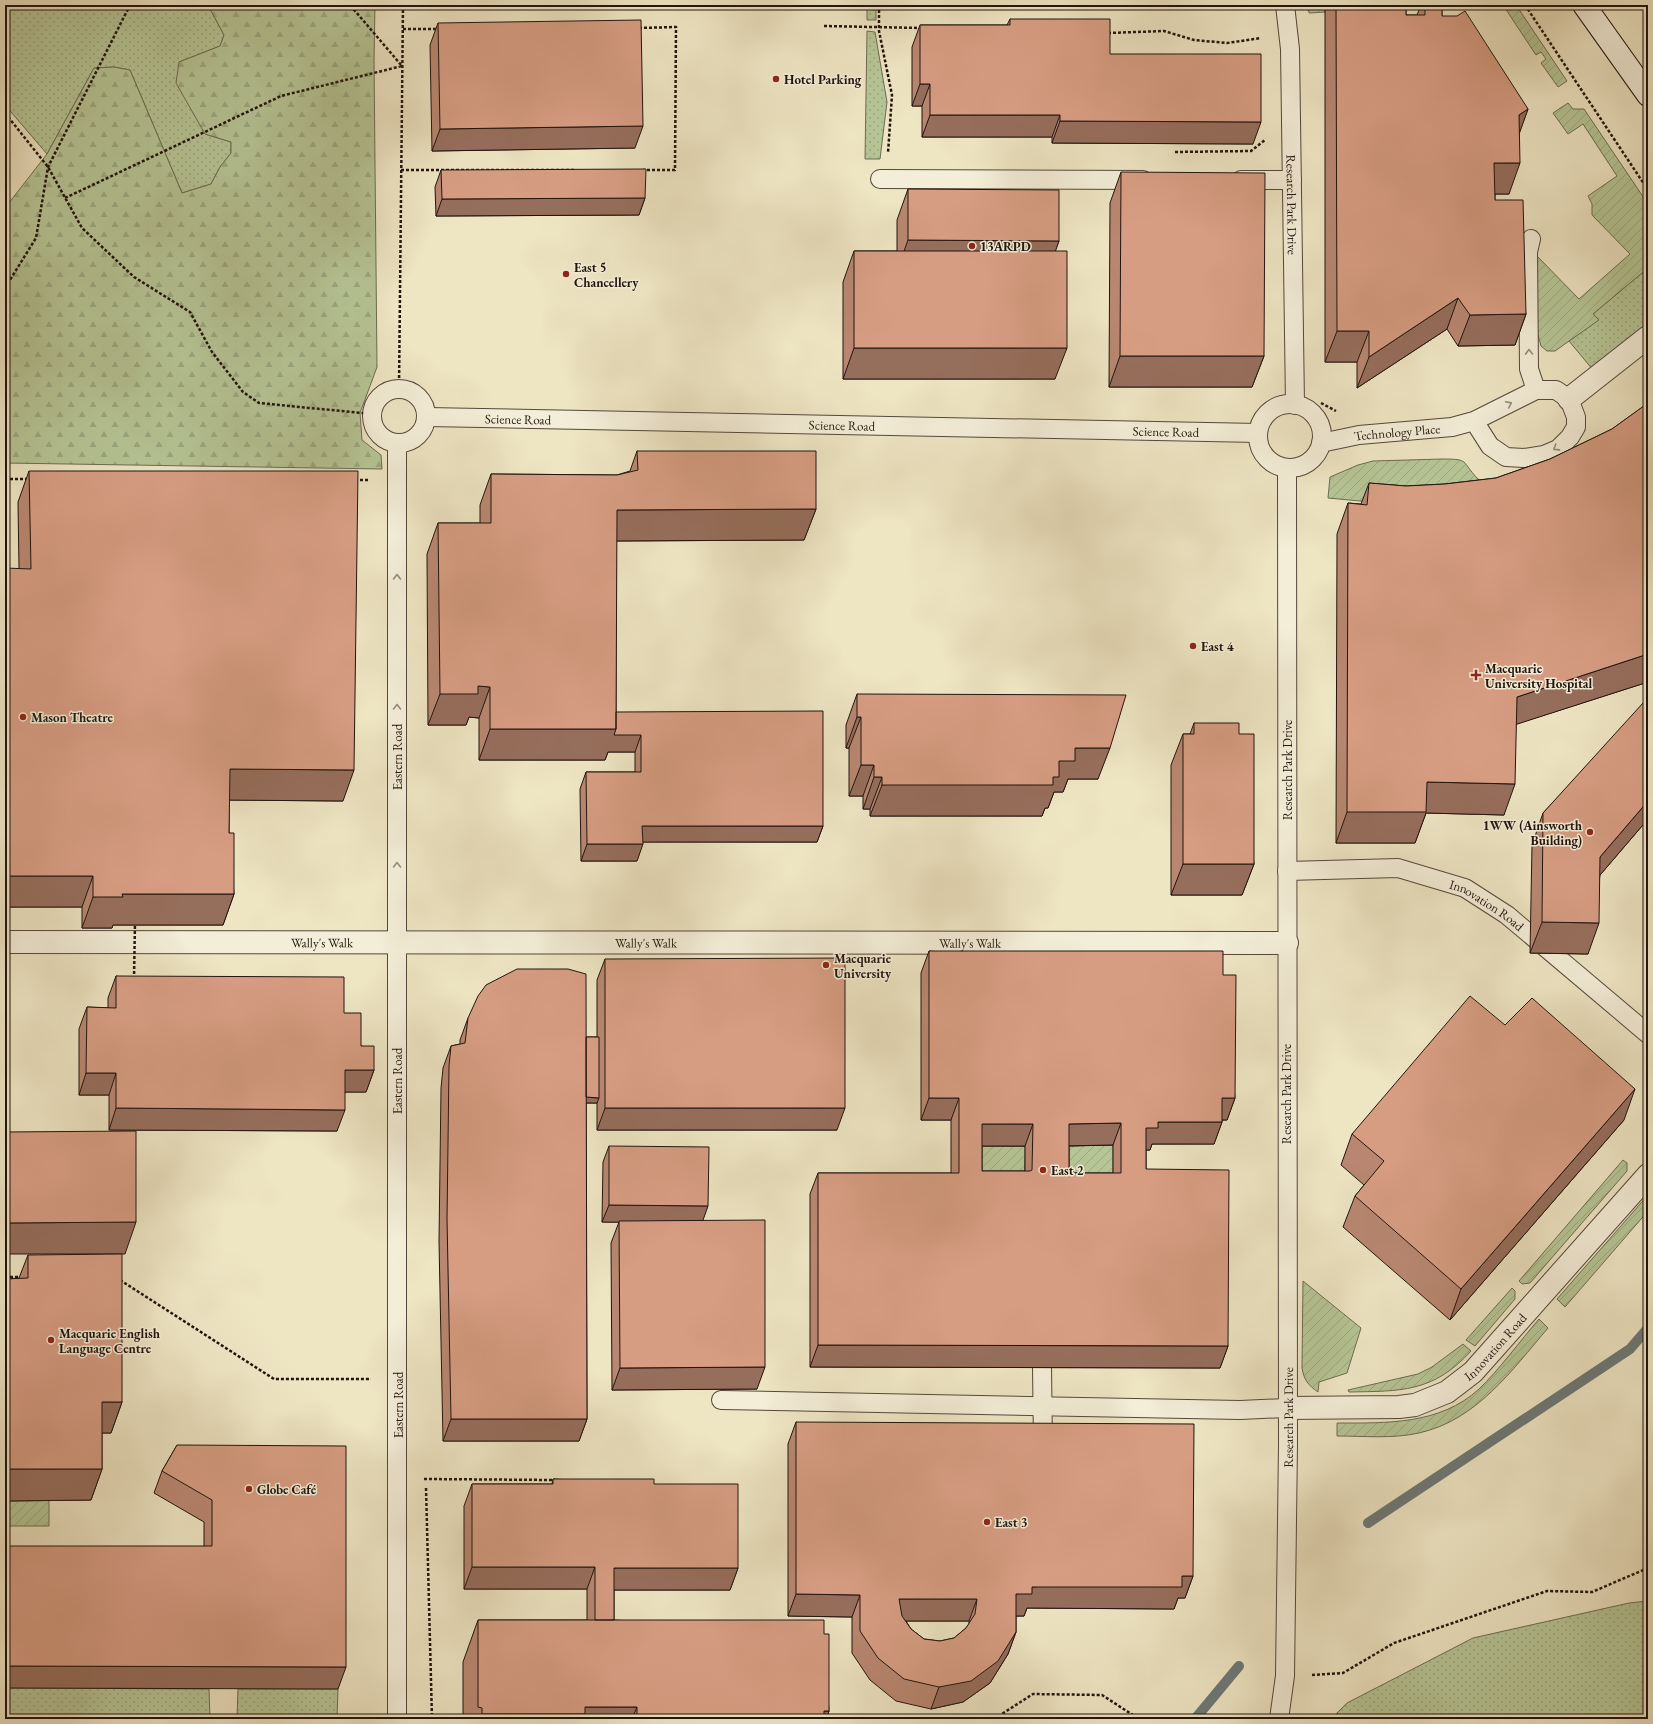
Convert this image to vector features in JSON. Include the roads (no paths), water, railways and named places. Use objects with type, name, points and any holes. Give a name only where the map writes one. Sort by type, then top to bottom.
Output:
[{"type":"street","points":[[1584,5],[1648,95]]},
{"type":"street","points":[[1569,399],[1648,337]]},
{"type":"street","name":"Wally's Walk","points":[[5,942],[1287,944]]},
{"type":"street","name":"Innovation Road","points":[[1286,1408],[1399,1407],[1415,1404],[1447,1392],[1467,1377],[1490,1354],[1648,1175]]},
{"type":"lane","name":"Research Park Drive","points":[[1285,5],[1290,49],[1295,405]]},
{"type":"lane","points":[[884,180],[1157,180]]},
{"type":"lane","points":[[1221,180],[1292,180]]},
{"type":"lane","points":[[1531,239],[1528,252],[1530,368],[1536,390]]},
{"type":"lane","points":[[399,388],[408,390],[421,401],[426,417],[420,433],[409,440],[397,443],[381,436],[376,430],[372,414],[373,406],[377,399],[391,390],[399,388]]},
{"type":"lane","name":"Technology Place","points":[[1321,443],[1359,435],[1452,427],[1474,421],[1536,390],[1556,390],[1569,399]]},
{"type":"lane","points":[[1474,421],[1490,446],[1506,457],[1524,458],[1544,455],[1558,449],[1576,427],[1576,417],[1569,399]]},
{"type":"lane","points":[[1285,405],[1295,405],[1305,408],[1313,414],[1319,423],[1322,433],[1321,443],[1314,457],[1309,462],[1294,468],[1287,468],[1277,465],[1269,460],[1262,452],[1258,433],[1261,423],[1267,414],[1275,408],[1285,405]]},
{"type":"lane","name":"Science Road","points":[[426,417],[1258,433]]},
{"type":"lane","name":"Eastern Road","points":[[397,443],[397,1719]]},
{"type":"lane","name":"Research Park Drive","points":[[1279,1719],[1285,1676],[1288,1444],[1286,1408],[1287,468]]},
{"type":"lane","name":"Innovation Road","points":[[1287,871],[1398,868],[1465,888],[1507,915],[1648,1034]]},
{"type":"lane","points":[[1042,1368],[1043,1445]]},
{"type":"lane","points":[[721,1400],[1240,1410],[1286,1408]]},
{"type":"waterway","points":[[1368,1523],[1630,1349],[1648,1328]]},
{"type":"waterway","points":[[1195,1719],[1239,1666]]},
{"type":"place","name":"Hotel Parking","points":[[776,79]]},
{"type":"place","name":"13ARPD","points":[[972,246]]},
{"type":"place","name":"East 5 Chancellery","points":[[566,274]]},
{"type":"place","name":"East 4","points":[[1193,646]]},
{"type":"place","name":"Macquarie University Hospital","points":[[1476,675]]},
{"type":"place","name":"Mason Theatre","points":[[23,717]]},
{"type":"place","name":"1WW (Ainsworth Building)","points":[[1590,832]]},
{"type":"place","name":"Macquarie University","points":[[826,965]]},
{"type":"place","name":"East 2","points":[[1043,1170]]},
{"type":"place","name":"Macquarie English Language Centre","points":[[51,1340]]},
{"type":"place","name":"Globe Café","points":[[249,1489]]},
{"type":"place","name":"East 3","points":[[987,1522]]}]
